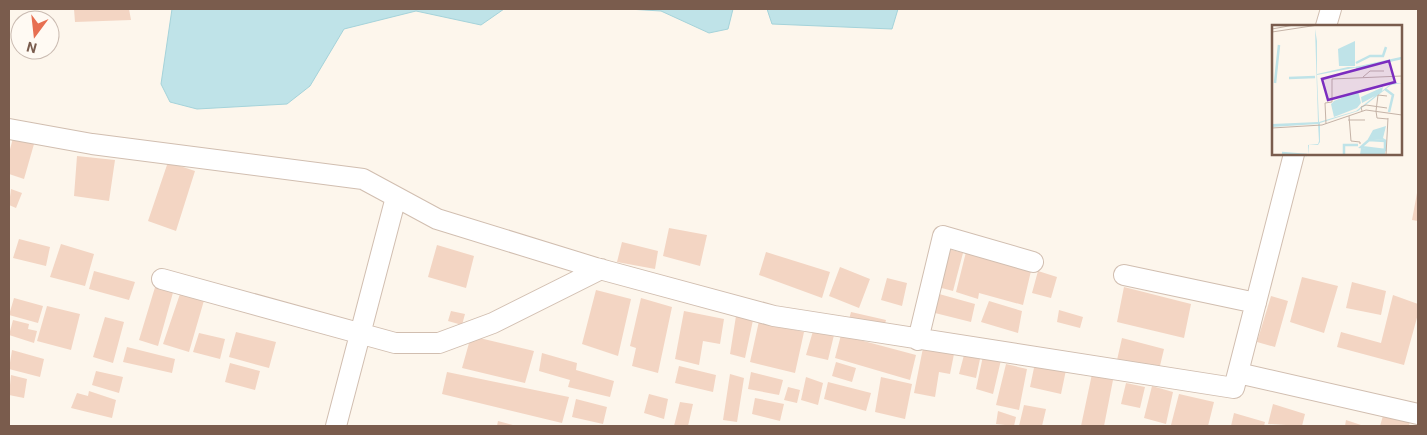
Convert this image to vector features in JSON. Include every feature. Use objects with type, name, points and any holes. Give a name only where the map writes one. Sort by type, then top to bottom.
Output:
[{"type":"street","points":[[1326,25],[1331,9]]},
{"type":"street","points":[[9,129],[102,145],[363,179],[437,219],[601,269],[774,316],[1234,388],[1294,155]]},
{"type":"street","points":[[336,426],[396,197]]},
{"type":"street","points":[[918,340],[943,236],[1033,262]]},
{"type":"street","points":[[162,279],[395,344],[439,343],[494,323],[601,269]]},
{"type":"street","points":[[1124,275],[1256,302]]},
{"type":"street","points":[[1238,373],[1418,414]]},
{"type":"water","points":[[172,9],[504,9],[481,25],[416,11],[344,29],[310,86],[287,104],[197,109],[170,102],[161,84]]},
{"type":"water","points":[[628,9],[733,9],[728,29],[709,33],[661,11]]},
{"type":"water","points":[[767,9],[898,9],[892,29],[772,24]]},
{"type":"building","points":[[74,9],[129,9],[131,20],[75,22]]},
{"type":"building","points":[[13,138],[34,144],[24,179],[9,174],[9,153]]},
{"type":"building","points":[[77,156],[115,160],[109,201],[74,196]]},
{"type":"building","points":[[168,162],[195,171],[176,231],[148,221]]},
{"type":"building","points":[[11,189],[22,193],[16,208],[9,205]]},
{"type":"building","points":[[1418,194],[1418,221],[1412,220]]},
{"type":"building","points":[[669,228],[707,235],[700,266],[663,256]]},
{"type":"building","points":[[19,239],[50,247],[46,266],[13,258]]},
{"type":"building","points":[[622,242],[658,251],[655,269],[617,262]]},
{"type":"building","points":[[61,244],[94,254],[85,286],[50,277]]},
{"type":"building","points":[[437,245],[474,256],[466,288],[428,277]]},
{"type":"building","points":[[945,248],[963,253],[953,291],[934,286]]},
{"type":"building","points":[[766,252],[830,272],[822,298],[759,275]]},
{"type":"building","points":[[966,252],[1031,271],[1023,305],[979,293],[978,299],[956,292]]},
{"type":"building","points":[[840,267],[870,279],[859,308],[829,296]]},
{"type":"building","points":[[94,271],[135,282],[129,300],[89,289]]},
{"type":"building","points":[[1038,271],[1057,277],[1051,298],[1032,293]]},
{"type":"building","points":[[1302,277],[1338,286],[1324,333],[1290,322]]},
{"type":"building","points":[[887,278],[907,283],[902,306],[881,300]]},
{"type":"building","points":[[1352,282],[1386,291],[1381,315],[1346,308]]},
{"type":"building","points":[[156,284],[174,289],[158,346],[139,340]]},
{"type":"building","points":[[1124,287],[1191,304],[1184,338],[1117,322]]},
{"type":"building","points":[[596,290],[631,299],[618,356],[582,344]]},
{"type":"building","points":[[181,291],[205,297],[189,352],[163,344]]},
{"type":"building","points":[[932,292],[975,304],[971,322],[927,311]]},
{"type":"building","points":[[1393,295],[1418,304],[1418,314],[1404,365],[1337,347],[1341,332],[1381,343]]},
{"type":"building","points":[[1271,296],[1288,301],[1275,347],[1257,342]]},
{"type":"building","points":[[14,298],[43,306],[38,323],[9,315]]},
{"type":"building","points":[[641,298],[672,307],[658,373],[632,366],[636,348],[630,346]]},
{"type":"building","points":[[989,301],[1022,311],[1018,333],[981,322]]},
{"type":"building","points":[[47,306],[80,314],[71,350],[37,341]]},
{"type":"building","points":[[1059,310],[1083,317],[1080,328],[1057,322]]},
{"type":"building","points":[[451,311],[465,314],[462,325],[448,321]]},
{"type":"building","points":[[684,311],[724,319],[720,344],[703,341],[699,365],[675,359]]},
{"type":"building","points":[[851,312],[886,320],[883,331],[848,323]]},
{"type":"building","points":[[736,316],[753,320],[745,358],[730,354]]},
{"type":"building","points":[[105,317],[124,322],[113,363],[93,357]]},
{"type":"building","points":[[13,320],[29,324],[28,329],[37,331],[34,343],[9,335]]},
{"type":"building","points":[[759,321],[804,332],[795,373],[750,362]]},
{"type":"building","points":[[813,331],[834,335],[828,360],[806,355]]},
{"type":"building","points":[[236,332],[276,342],[269,368],[229,357]]},
{"type":"building","points":[[199,333],[225,339],[220,359],[193,352]]},
{"type":"building","points":[[841,335],[916,355],[910,380],[835,358]]},
{"type":"building","points":[[471,336],[534,351],[525,383],[462,368]]},
{"type":"building","points":[[1122,338],[1164,349],[1159,370],[1117,360]]},
{"type":"building","points":[[127,347],[175,359],[172,373],[123,362]]},
{"type":"building","points":[[923,348],[954,354],[950,374],[939,372],[935,397],[914,393]]},
{"type":"building","points":[[12,350],[44,359],[40,377],[9,369]]},
{"type":"building","points":[[542,353],[577,363],[576,370],[614,381],[610,397],[568,387],[570,380],[539,371]]},
{"type":"building","points":[[964,355],[980,359],[976,378],[959,374]]},
{"type":"building","points":[[983,356],[1001,360],[993,394],[976,389]]},
{"type":"building","points":[[836,362],[856,368],[852,382],[832,376]]},
{"type":"building","points":[[230,363],[260,371],[255,390],[225,382]]},
{"type":"building","points":[[1035,363],[1066,370],[1061,394],[1030,387]]},
{"type":"building","points":[[1006,364],[1027,369],[1019,410],[996,405]]},
{"type":"building","points":[[679,366],[716,375],[713,392],[675,383]]},
{"type":"building","points":[[96,371],[123,377],[119,393],[92,385]]},
{"type":"building","points":[[447,372],[569,397],[562,423],[442,394]]},
{"type":"building","points":[[751,372],[783,380],[779,395],[748,389]]},
{"type":"building","points":[[730,374],[744,378],[737,422],[723,420]]},
{"type":"building","points":[[1092,374],[1113,380],[1104,426],[1081,426]]},
{"type":"building","points":[[11,375],[27,379],[24,398],[9,395]]},
{"type":"building","points":[[806,377],[823,383],[818,405],[801,400]]},
{"type":"building","points":[[881,377],[912,384],[905,419],[875,412]]},
{"type":"building","points":[[828,382],[871,393],[866,411],[824,399]]},
{"type":"building","points":[[1126,383],[1145,387],[1140,408],[1121,404]]},
{"type":"building","points":[[1152,386],[1173,392],[1166,424],[1144,418]]},
{"type":"building","points":[[788,387],[800,390],[797,403],[784,400]]},
{"type":"building","points":[[89,391],[116,400],[112,418],[71,408],[77,393],[88,396]]},
{"type":"building","points":[[649,394],[668,399],[664,419],[644,413]]},
{"type":"building","points":[[1179,394],[1214,402],[1208,426],[1171,425]]},
{"type":"building","points":[[755,398],[784,404],[780,421],[752,414]]},
{"type":"building","points":[[576,399],[607,407],[603,424],[572,417]]},
{"type":"building","points":[[680,402],[693,404],[688,426],[674,426]]},
{"type":"building","points":[[1273,404],[1305,414],[1302,426],[1268,424]]},
{"type":"building","points":[[1024,405],[1046,409],[1042,426],[1019,426]]},
{"type":"building","points":[[1385,409],[1411,416],[1409,426],[1380,426]]},
{"type":"building","points":[[998,411],[1016,417],[1014,426],[996,424]]},
{"type":"building","points":[[1234,413],[1265,422],[1264,426],[1231,426]]},
{"type":"building","points":[[1346,420],[1364,426],[1345,426]]},
{"type":"building","points":[[498,421],[517,426],[497,426]]}]
